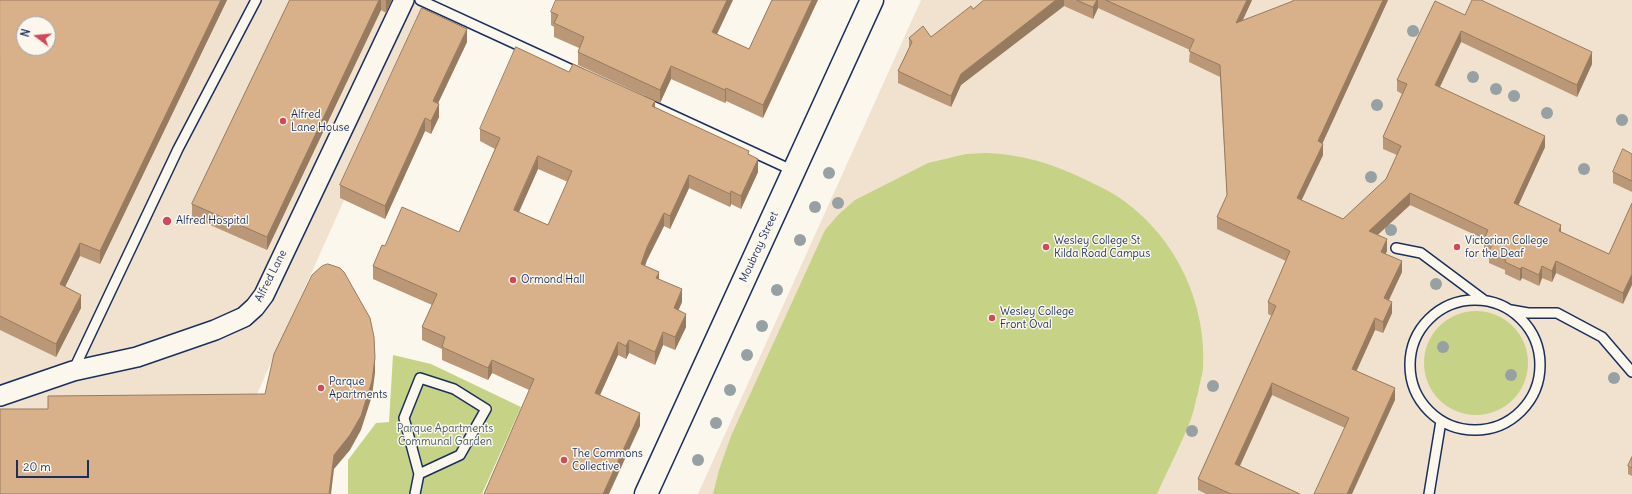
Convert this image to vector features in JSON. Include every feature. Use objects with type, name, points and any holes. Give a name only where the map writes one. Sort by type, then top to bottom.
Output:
[{"type":"street","name":"Alfred Lane","points":[[0,396],[73,371],[137,356],[215,330],[244,317],[255,307],[264,295],[404,0]]},
{"type":"street","name":"Moubray Street","points":[[646,494],[872,0]]},
{"type":"lane","points":[[73,371],[178,149],[256,0]]},
{"type":"lane","points":[[420,0],[586,76]]},
{"type":"lane","points":[[637,99],[794,171]]},
{"type":"lane","points":[[1396,248],[1421,253],[1484,300]]},
{"type":"lane","points":[[1462,300],[1484,300],[1503,305],[1510,309],[1526,324],[1536,343],[1540,364],[1537,385],[1526,404],[1511,419],[1491,428],[1476,430],[1461,429],[1441,421],[1425,406],[1414,387],[1410,365],[1414,343],[1424,324],[1441,309],[1462,300]]},
{"type":"lane","points":[[1510,309],[1528,313],[1557,313],[1602,337],[1632,372]]},
{"type":"lane","points":[[415,494],[419,474],[404,418],[420,378],[454,389],[486,409],[460,455],[419,474]]},
{"type":"lane","points":[[1429,494],[1441,421]]},
{"type":"shaded area","name":"Alfred Hospital","points":[[0,0],[434,0],[257,394],[0,494]]},
{"type":"shaded area","points":[[921,0],[1632,0],[1632,494],[698,494]]},
{"type":"green space","name":"Wesley College Front Oval","points":[[986,153],[1011,155],[1035,160],[1070,173],[1114,194],[1143,217],[1159,234],[1185,275],[1194,298],[1200,321],[1203,345],[1203,369],[1191,419],[1157,494],[713,494],[719,470],[731,436],[825,230],[839,214],[855,200],[928,163],[966,154]]},
{"type":"green space","points":[[1476,311],[1496,315],[1513,326],[1524,343],[1528,363],[1524,383],[1513,400],[1496,411],[1476,415],[1456,411],[1439,400],[1428,383],[1424,363],[1428,343],[1439,326],[1456,315]]},
{"type":"green space","name":"Parque Apartments Communal Garden","points":[[393,355],[431,364],[521,407],[482,494],[348,494],[348,460],[376,423],[389,422]]},
{"type":"building","points":[[0,0],[221,0],[100,251],[80,243],[60,284],[81,295],[56,344],[0,316]]},
{"type":"building","name":"Alfred Lane House","points":[[290,0],[379,0],[267,237],[192,204]]},
{"type":"building","points":[[556,0],[727,0],[712,32],[749,49],[772,0],[812,0],[763,105],[726,88],[725,90],[671,66],[660,90],[578,52],[584,37],[554,23],[558,15],[551,12]]},
{"type":"building","points":[[984,0],[1056,0],[961,74],[951,96],[898,71],[912,42],[909,38],[923,26],[931,37],[971,6],[973,9]]},
{"type":"building","points":[[1077,0],[1097,0],[1093,7]]},
{"type":"building","points":[[1106,0],[1247,0],[1236,23],[1293,0],[1383,0],[1318,141],[1323,144],[1297,198],[1343,219],[1386,179],[1401,146],[1383,137],[1407,84],[1397,80],[1435,1],[1465,15],[1472,0],[1481,0],[1592,52],[1577,85],[1461,31],[1435,85],[1545,136],[1514,203],[1561,225],[1559,231],[1609,254],[1632,203],[1632,274],[1623,293],[1556,261],[1552,271],[1542,266],[1539,275],[1522,267],[1520,269],[1505,262],[1506,260],[1489,251],[1493,243],[1484,239],[1488,230],[1410,193],[1369,231],[1387,239],[1381,252],[1402,261],[1384,298],[1392,302],[1383,322],[1375,318],[1352,369],[1395,388],[1347,494],[1314,494],[1349,418],[1272,383],[1235,464],[1300,494],[1231,494],[1198,479],[1276,306],[1268,302],[1290,251],[1217,217],[1227,195],[1220,65],[1189,51],[1194,40]]},
{"type":"building","points":[[422,8],[467,29],[433,101],[439,104],[431,121],[425,118],[385,206],[340,185]]},
{"type":"building","points":[[516,47],[569,72],[573,64],[655,101],[652,106],[749,151],[748,154],[758,159],[741,196],[731,191],[730,194],[689,175],[670,216],[664,213],[647,247],[641,264],[659,272],[656,278],[682,289],[674,308],[686,314],[675,337],[663,332],[655,352],[629,340],[626,346],[618,342],[595,393],[640,413],[603,494],[484,494],[534,379],[492,360],[488,368],[442,347],[445,337],[422,327],[437,294],[373,266],[382,245],[385,246],[402,207],[459,232],[500,138],[480,129]],"holes":[[[538,156],[572,171],[548,225],[514,210]]]},
{"type":"building","points":[[1623,149],[1632,154],[1632,181],[1613,172]]},
{"type":"building","points":[[328,264],[340,268],[344,272],[370,318],[374,337],[375,358],[372,381],[361,416],[350,435],[334,455],[329,494],[0,494],[0,409],[48,409],[48,396],[265,394],[274,354],[312,275],[322,266]]},
{"type":"building","points":[[1632,457],[1632,468],[1628,466]]},
{"type":"place","name":"Alfred Lane House","points":[[283,121]]},
{"type":"place","name":"Alfred Hospital","points":[[167,221]]},
{"type":"place","name":"Wesley College St Kilda Road Campus","points":[[1046,247]]},
{"type":"place","name":"Victorian College for the Deaf","points":[[1457,247]]},
{"type":"place","name":"Ormond Hall","points":[[513,280]]},
{"type":"place","name":"Wesley College Front Oval","points":[[992,318]]},
{"type":"place","name":"Parque Apartments","points":[[321,388]]},
{"type":"place","name":"The Commons Collective","points":[[564,460]]}]
